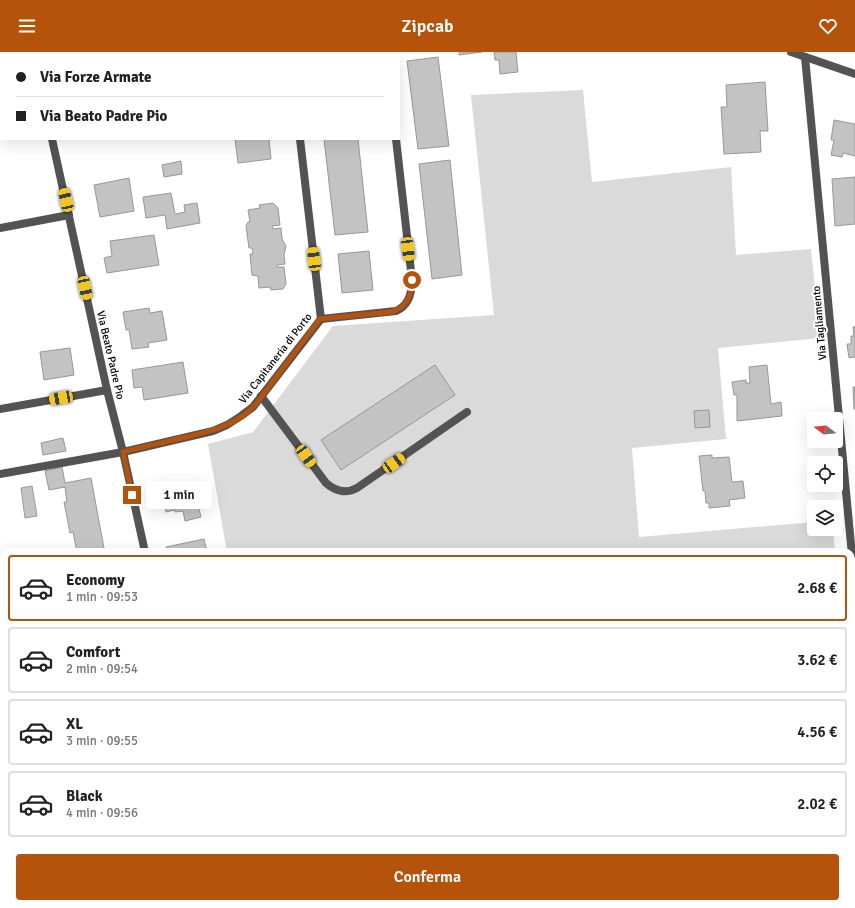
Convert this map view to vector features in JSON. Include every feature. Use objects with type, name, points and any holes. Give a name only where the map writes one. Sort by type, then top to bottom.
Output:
[{"type":"street","points":[[791,52],[855,74]]},
{"type":"street","name":"Via Tagliamento","points":[[805,57],[852,548]]},
{"type":"street","name":"Via Beato Padre Pio","points":[[52,140],[106,390],[123,452],[144,548]]},
{"type":"street","name":"Via Capitaneria di Porto","points":[[0,474],[123,452],[220,428],[242,416],[253,407],[320,319],[300,140]]},
{"type":"street","points":[[320,319],[396,311],[404,306],[409,297],[412,280],[396,140]]},
{"type":"street","points":[[0,228],[69,215]]},
{"type":"street","points":[[0,408],[106,390]]},
{"type":"street","points":[[261,396],[326,484],[334,489],[344,492],[357,488],[467,412]]},
{"type":"shaded area","points":[[583,90],[592,182],[731,167],[736,255],[811,249],[820,338],[718,348],[726,439],[632,448],[639,537],[807,523],[807,536],[834,536],[835,548],[226,548],[208,444],[253,432],[333,326],[494,315],[471,95]]},
{"type":"building","points":[[459,52],[482,52],[459,55]]},
{"type":"building","points":[[494,52],[516,52],[518,72],[500,74],[499,60],[495,60]]},
{"type":"building","points":[[438,57],[449,146],[418,149],[407,61]]},
{"type":"building","points":[[765,82],[768,131],[760,131],[761,152],[724,154],[721,107],[727,107],[726,85]]},
{"type":"building","points":[[834,120],[855,124],[855,156],[843,153],[842,157],[831,155],[834,140],[831,140]]},
{"type":"building","points":[[235,140],[269,140],[271,159],[238,163]]},
{"type":"building","points":[[324,140],[358,140],[368,232],[335,235]]},
{"type":"building","points":[[450,160],[462,275],[432,279],[419,164]]},
{"type":"building","points":[[181,161],[182,174],[164,177],[162,165]]},
{"type":"building","points":[[855,177],[855,224],[835,226],[832,179]]},
{"type":"building","points":[[129,178],[134,211],[100,217],[94,185]]},
{"type":"building","points":[[171,193],[175,214],[185,212],[184,205],[197,203],[200,223],[167,229],[165,215],[146,218],[143,197]]},
{"type":"building","points":[[273,203],[278,208],[280,225],[272,226],[273,229],[281,228],[282,239],[286,246],[284,255],[285,264],[277,265],[277,267],[284,267],[286,284],[283,289],[271,290],[270,287],[259,288],[258,276],[252,275],[250,254],[253,254],[252,248],[249,248],[246,226],[248,222],[250,222],[248,210],[260,208],[259,205]]},
{"type":"building","points":[[154,235],[159,265],[107,273],[104,258],[112,256],[110,241]]},
{"type":"building","points":[[369,251],[373,290],[342,293],[338,254]]},
{"type":"building","points":[[149,308],[150,313],[162,311],[167,340],[148,343],[149,347],[132,349],[129,330],[126,330],[123,312]]},
{"type":"building","points":[[853,327],[855,327],[855,357],[849,358],[847,344],[851,344],[851,336],[854,336]]},
{"type":"building","points":[[70,348],[74,375],[44,380],[40,352]]},
{"type":"building","points":[[183,362],[188,393],[144,400],[142,387],[134,388],[132,370]]},
{"type":"building","points":[[435,365],[455,395],[341,470],[321,440]]},
{"type":"building","points":[[767,365],[771,404],[781,402],[782,416],[737,421],[737,395],[734,395],[732,382],[746,380],[746,383],[750,383],[749,367]]},
{"type":"building","points":[[853,387],[855,387],[855,409],[854,409]]},
{"type":"building","points":[[709,410],[710,427],[695,428],[694,411]]},
{"type":"building","points":[[63,438],[66,451],[43,455],[41,443]]},
{"type":"building","points":[[712,455],[712,458],[729,457],[732,482],[743,481],[745,498],[729,500],[730,506],[709,508],[709,503],[706,503],[705,491],[703,491],[699,456]]},
{"type":"building","points":[[62,467],[65,483],[91,478],[104,548],[76,548],[73,532],[70,533],[64,502],[67,502],[65,487],[49,490],[45,471]]},
{"type":"building","points":[[193,484],[201,517],[185,521],[183,511],[175,512],[175,510],[166,512],[161,490]]},
{"type":"building","points":[[32,486],[37,516],[25,518],[21,488]]},
{"type":"building","points":[[204,539],[206,548],[166,548]]},
{"type":"route","points":[[132,495],[123,452],[214,430],[235,421],[256,404],[320,319],[399,310],[404,306],[409,297],[412,280]]}]
